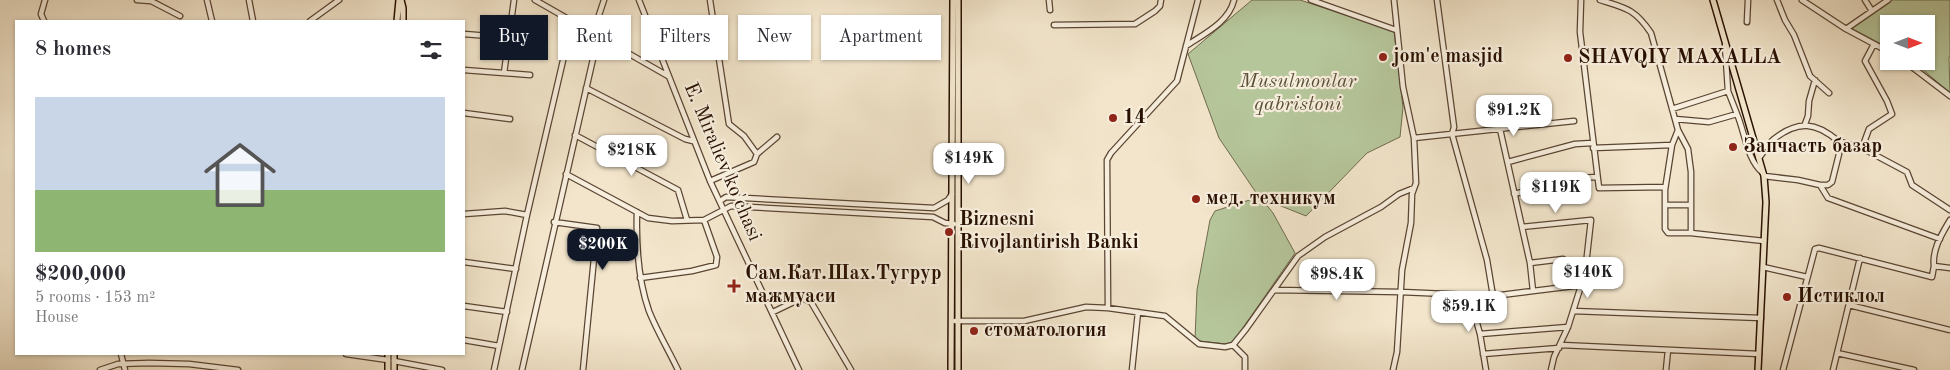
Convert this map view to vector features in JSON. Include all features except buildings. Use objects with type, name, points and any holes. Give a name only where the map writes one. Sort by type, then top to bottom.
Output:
[{"type":"main road","points":[[397,20],[400,0]]},
{"type":"main road","points":[[400,0],[404,8],[403,20]]},
{"type":"main road","points":[[953,0],[958,224],[958,370]]},
{"type":"main road","points":[[951,370],[952,194],[955,42],[958,0]]},
{"type":"main road","points":[[1713,0],[1764,175],[1766,202],[1758,370]]},
{"type":"main road","points":[[388,370],[390,358]]},
{"type":"main road","points":[[390,358],[394,370]]},
{"type":"street","points":[[44,20],[41,14],[45,0]]},
{"type":"street","points":[[137,0],[151,1],[180,16]]},
{"type":"street","points":[[207,0],[212,20]]},
{"type":"street","points":[[249,0],[253,20]]},
{"type":"street","points":[[311,20],[333,2],[339,0]]},
{"type":"street","points":[[504,73],[514,0]]},
{"type":"street","points":[[535,0],[560,15]]},
{"type":"street","points":[[599,15],[604,0]]},
{"type":"street","name":"E. Miraliev ko'chasi","points":[[639,0],[710,181],[773,312],[798,370]]},
{"type":"street","points":[[710,0],[729,124],[744,136],[756,154]]},
{"type":"street","points":[[1048,0],[1050,10]]},
{"type":"street","points":[[1054,25],[1135,24],[1156,11],[1160,6],[1161,0]]},
{"type":"street","points":[[1108,308],[1107,160],[1111,153],[1175,86],[1198,0]]},
{"type":"street","points":[[1186,46],[1215,26],[1228,14],[1234,0]]},
{"type":"street","points":[[1311,0],[1396,30]]},
{"type":"street","points":[[1393,370],[1402,270],[1411,223],[1412,194],[1416,184],[1414,138],[1403,87],[1394,0]]},
{"type":"street","points":[[1437,0],[1454,127],[1452,134],[1487,260],[1493,296]]},
{"type":"street","points":[[1581,0],[1580,32],[1599,188],[1665,187]]},
{"type":"street","points":[[1600,0],[1630,9],[1643,22],[1651,34],[1678,130],[1688,149],[1691,233]]},
{"type":"street","points":[[1747,22],[1748,0]]},
{"type":"street","points":[[1777,0],[1785,20],[1794,35],[1810,76],[1829,93]]},
{"type":"street","points":[[1802,0],[1846,29],[1880,47]]},
{"type":"street","points":[[1865,0],[1872,11]]},
{"type":"street","points":[[1846,29],[1888,0]]},
{"type":"street","points":[[465,34],[480,35]]},
{"type":"street","points":[[1725,42],[1728,91],[1747,145],[1756,165],[1764,175],[1828,185],[1832,182],[1839,154],[1838,141]]},
{"type":"street","points":[[1862,148],[1868,129],[1892,114],[1865,61],[1874,44]]},
{"type":"street","points":[[631,55],[668,76]]},
{"type":"street","points":[[494,370],[563,60]]},
{"type":"street","points":[[522,370],[554,222],[592,60]]},
{"type":"street","points":[[465,70],[530,76]]},
{"type":"street","points":[[1916,70],[1950,96]]},
{"type":"street","points":[[1760,158],[1773,140],[1805,124],[1815,80]]},
{"type":"street","points":[[586,88],[685,139],[693,141]]},
{"type":"street","points":[[1672,109],[1728,91]]},
{"type":"street","points":[[465,113],[510,119]]},
{"type":"street","points":[[1675,119],[1704,122],[1737,114]]},
{"type":"street","points":[[1414,138],[1574,121]]},
{"type":"street","points":[[1805,124],[1827,132],[1838,141],[1862,148],[1907,172],[1912,185],[1950,210]]},
{"type":"street","points":[[1500,129],[1530,263],[1533,291]]},
{"type":"street","points":[[1678,130],[1672,145],[1665,187],[1665,229],[1668,233],[1691,233],[1764,241]]},
{"type":"street","points":[[575,135],[678,190],[688,220]]},
{"type":"street","points":[[710,181],[754,162],[756,154],[777,137]]},
{"type":"street","points":[[1508,162],[1575,144],[1672,145]]},
{"type":"street","points":[[566,174],[648,218],[704,220],[731,206],[933,217],[945,223],[958,224]]},
{"type":"street","points":[[1514,194],[1579,178],[1597,177]]},
{"type":"street","points":[[1820,185],[1828,198],[1940,239]]},
{"type":"street","points":[[951,321],[1024,321],[1086,307],[1108,308],[1165,316],[1199,344],[1225,347],[1233,345],[1298,256],[1325,237],[1381,207],[1399,194],[1414,188]]},
{"type":"street","points":[[720,201],[726,197],[934,208],[948,200],[952,194]]},
{"type":"street","points":[[1665,205],[1691,205]]},
{"type":"street","points":[[465,214],[506,211],[527,216]]},
{"type":"street","points":[[637,212],[636,238],[640,278],[650,312],[678,370]]},
{"type":"street","points":[[640,278],[716,265],[717,257],[704,220]]},
{"type":"street","points":[[1522,227],[1591,220],[1582,286],[1551,370]]},
{"type":"street","points":[[1783,370],[1815,249],[1819,248],[1932,277],[1933,259],[1940,239],[1950,220]]},
{"type":"street","points":[[554,222],[597,228],[583,370]]},
{"type":"street","points":[[1833,370],[1860,258]]},
{"type":"street","points":[[1530,263],[1563,259],[1568,263]]},
{"type":"street","points":[[465,262],[516,269]]},
{"type":"street","points":[[1934,266],[1950,268]]},
{"type":"street","points":[[1763,267],[1807,277]]},
{"type":"street","points":[[1274,290],[1493,296],[1582,286]]},
{"type":"street","points":[[1471,296],[1486,370]]},
{"type":"street","points":[[773,312],[802,298],[811,302],[851,370]]},
{"type":"street","points":[[1849,305],[1950,330]]},
{"type":"street","points":[[465,306],[506,312]]},
{"type":"street","points":[[1573,311],[1761,318]]},
{"type":"street","points":[[1132,370],[1138,312]]},
{"type":"street","points":[[1480,334],[1568,327]]},
{"type":"street","points":[[465,340],[499,346]]},
{"type":"street","points":[[1233,345],[1245,358],[1245,370]]},
{"type":"street","points":[[1483,354],[1560,347],[1759,354]]},
{"type":"street","points":[[1666,370],[1668,350]]},
{"type":"street","points":[[1837,353],[1914,370]]},
{"type":"street","points":[[121,355],[125,370]]},
{"type":"street","points":[[357,355],[390,358],[442,370]]},
{"type":"street","points":[[100,370],[123,364],[189,364],[238,370]]},
{"type":"green space","name":"Musulmonlar qabristoni","points":[[1252,0],[1300,0],[1394,31],[1403,107],[1400,137],[1367,153],[1306,216],[1261,198],[1273,213],[1295,253],[1233,342],[1226,344],[1199,341],[1195,339],[1197,290],[1210,220],[1215,211],[1259,197],[1219,138],[1188,54]]},
{"type":"green space","points":[[1888,0],[1950,0],[1950,93],[1923,70],[1935,70],[1935,15],[1880,15],[1880,43],[1851,28]]},
{"type":"place","name":"jom'e masjid","points":[[1383,57]]},
{"type":"place","name":"SHAVQIY MAXALLA","points":[[1568,58]]},
{"type":"place","name":"14","points":[[1113,118]]},
{"type":"place","name":"Запчасть базар","points":[[1733,147]]},
{"type":"place","name":"мед. техникум","points":[[1196,199]]},
{"type":"place","name":"Biznesni Rivojlantirish Banki","points":[[949,232]]},
{"type":"place","name":"Сам.Кат.Шах.Тугрур мажмуаси","points":[[734,286]]},
{"type":"place","name":"Истиклол","points":[[1787,297]]},
{"type":"place","name":"стоматология","points":[[974,331]]}]
